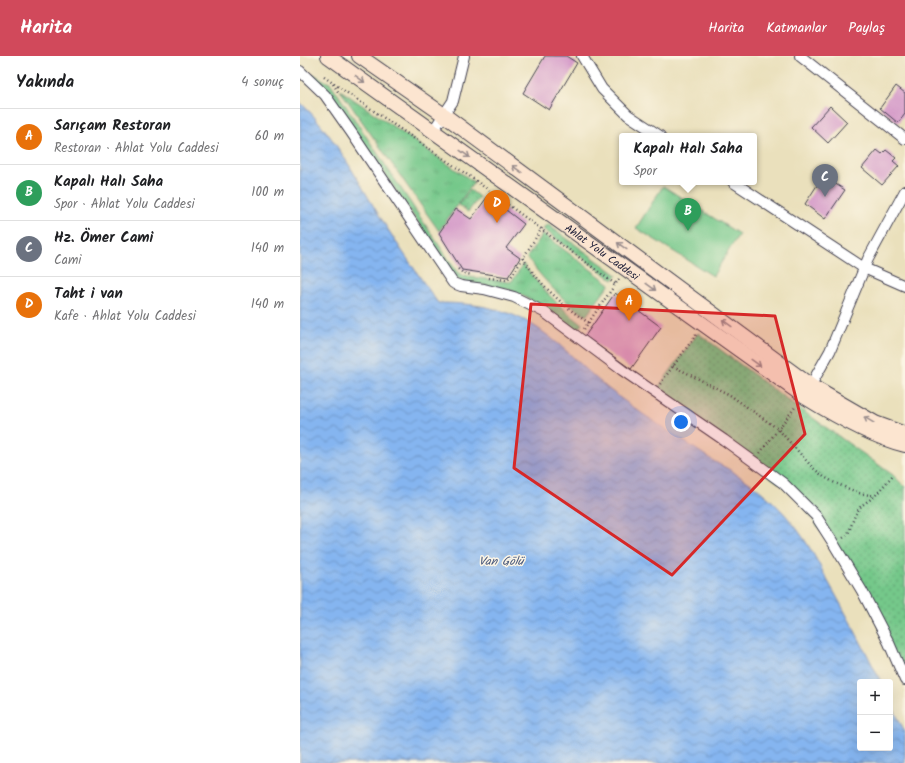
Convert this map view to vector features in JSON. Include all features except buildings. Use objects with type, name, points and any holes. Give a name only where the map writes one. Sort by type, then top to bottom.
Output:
[{"type":"street","name":"Ahlat Yolu Caddesi","points":[[328,56],[348,62],[433,131],[804,396],[830,413],[868,431],[905,445]]},
{"type":"street","name":"Ahlat Yolu Caddesi","points":[[359,56],[444,115],[685,293],[804,396],[905,434]]},
{"type":"street","points":[[433,131],[453,100],[464,56]]},
{"type":"street","points":[[582,56],[602,89],[628,115],[655,133]]},
{"type":"street","points":[[800,56],[905,139]]},
{"type":"street","points":[[300,71],[324,96],[347,126],[453,283],[460,286],[514,297],[544,312],[654,393],[783,483],[797,496],[816,516],[862,591],[889,644],[905,680]]},
{"type":"street","points":[[526,198],[536,183]]},
{"type":"street","points":[[738,185],[864,268],[905,286]]},
{"type":"street","points":[[804,396],[830,351],[864,268],[905,191]]},
{"type":"street","points":[[677,306],[685,293]]},
{"type":"path","points":[[341,96],[332,82],[472,178],[615,284]]},
{"type":"path","points":[[487,277],[509,279],[544,225]]},
{"type":"path","points":[[523,258],[555,296],[568,308],[589,323]]},
{"type":"path","points":[[456,266],[463,273],[475,275]]},
{"type":"path","points":[[578,338],[621,276]]},
{"type":"path","points":[[654,393],[698,333]]},
{"type":"path","points":[[673,366],[730,395],[778,428],[808,462],[824,477],[834,483],[859,493],[875,496]]},
{"type":"path","points":[[754,462],[778,428],[804,396]]},
{"type":"path","points":[[832,541],[846,536],[855,515],[862,506],[875,496],[893,475]]},
{"type":"highlighted area","points":[[531,304],[775,316],[805,434],[672,575],[514,468]]},
{"type":"green space","points":[[313,74],[331,84],[457,272],[463,276],[510,282],[513,280],[523,264],[550,296],[565,311],[582,324],[576,331],[541,305],[517,293],[507,289],[459,281],[326,90],[311,76]]},
{"type":"green space","points":[[340,90],[474,182],[439,231]]},
{"type":"green space","points":[[663,186],[739,234],[713,276],[636,228]]},
{"type":"green space","points":[[470,190],[479,197],[468,212],[459,205]]},
{"type":"green space","points":[[547,224],[617,275],[613,280],[543,229]]},
{"type":"green space","points":[[543,234],[610,284],[586,316],[569,304],[554,290],[527,257]]},
{"type":"green space","points":[[698,333],[796,406],[893,475],[905,487],[905,680],[862,591],[797,496],[654,393]]},
{"type":"water","name":"Van Gölü","points":[[300,102],[333,140],[377,212],[438,303],[482,306],[503,311],[524,320],[561,346],[595,378],[619,397],[715,462],[752,484],[767,496],[787,517],[798,530],[810,549],[847,615],[879,679],[857,679],[857,751],[893,751],[893,708],[905,732],[905,763],[300,763]]},
{"type":"place","name":"Hz. Ömer Cami","points":[[825,197]]},
{"type":"place","name":"Taht i van","points":[[497,223]]},
{"type":"place","name":"Kapalı Halı Saha","points":[[688,231]]},
{"type":"place","name":"Sarıçam Restoran","points":[[629,321]]}]
